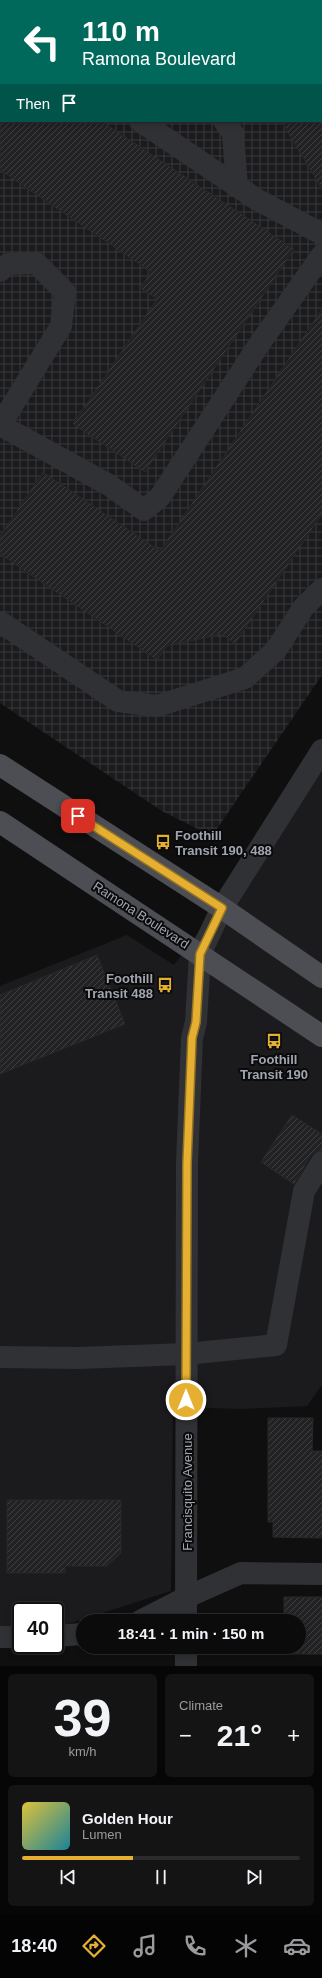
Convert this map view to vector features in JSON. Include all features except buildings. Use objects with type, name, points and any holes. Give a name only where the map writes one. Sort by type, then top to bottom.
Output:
[{"type":"main road","points":[[0,765],[222,908],[322,977]]},
{"type":"main road","name":"Ramona Boulevard","points":[[0,822],[322,1036]]},
{"type":"street","points":[[141,122],[256,199],[322,234]]},
{"type":"street","points":[[225,122],[232,133],[237,187]]},
{"type":"street","points":[[0,271],[8,264],[36,263],[65,292],[61,326],[0,424],[109,485],[144,510],[160,497],[258,346],[322,254]]},
{"type":"street","points":[[0,622],[118,701],[157,706],[245,678],[276,650],[303,608],[319,598]]},
{"type":"street","name":"Francisquito Avenue","points":[[186,1614],[187,1163],[192,1038],[196,1022],[200,954],[222,908],[322,750]]},
{"type":"street","points":[[0,1357],[79,1358],[186,1354],[276,1345],[304,1191],[322,1162]]},
{"type":"street","points":[[154,1614],[187,1597],[241,1573],[322,1574]]},
{"type":"street","points":[[64,1635],[76,1634]]},
{"type":"street","points":[[0,1637],[12,1637]]},
{"type":"street","points":[[186,1654],[186,1666]]},
{"type":"shaded area","points":[[0,122],[322,122],[322,675],[212,836],[162,811],[0,703]]},
{"type":"shaded area","points":[[322,765],[322,1385],[307,1406],[241,1409],[173,1407],[171,1591],[99,1614],[76,1614],[76,1621],[64,1625],[64,1602],[12,1602],[12,1627],[0,1628],[0,986],[127,935],[174,965]]},
{"type":"place","name":"Foothill Transit 190, 488","points":[[163,842]]},
{"type":"place","name":"Foothill Transit 488","points":[[165,985]]},
{"type":"place","name":"Foothill Transit 190","points":[[274,1041]]},
{"type":"route","points":[[78,816],[222,908],[200,954],[196,1022],[192,1038],[187,1163],[186,1400]]}]
